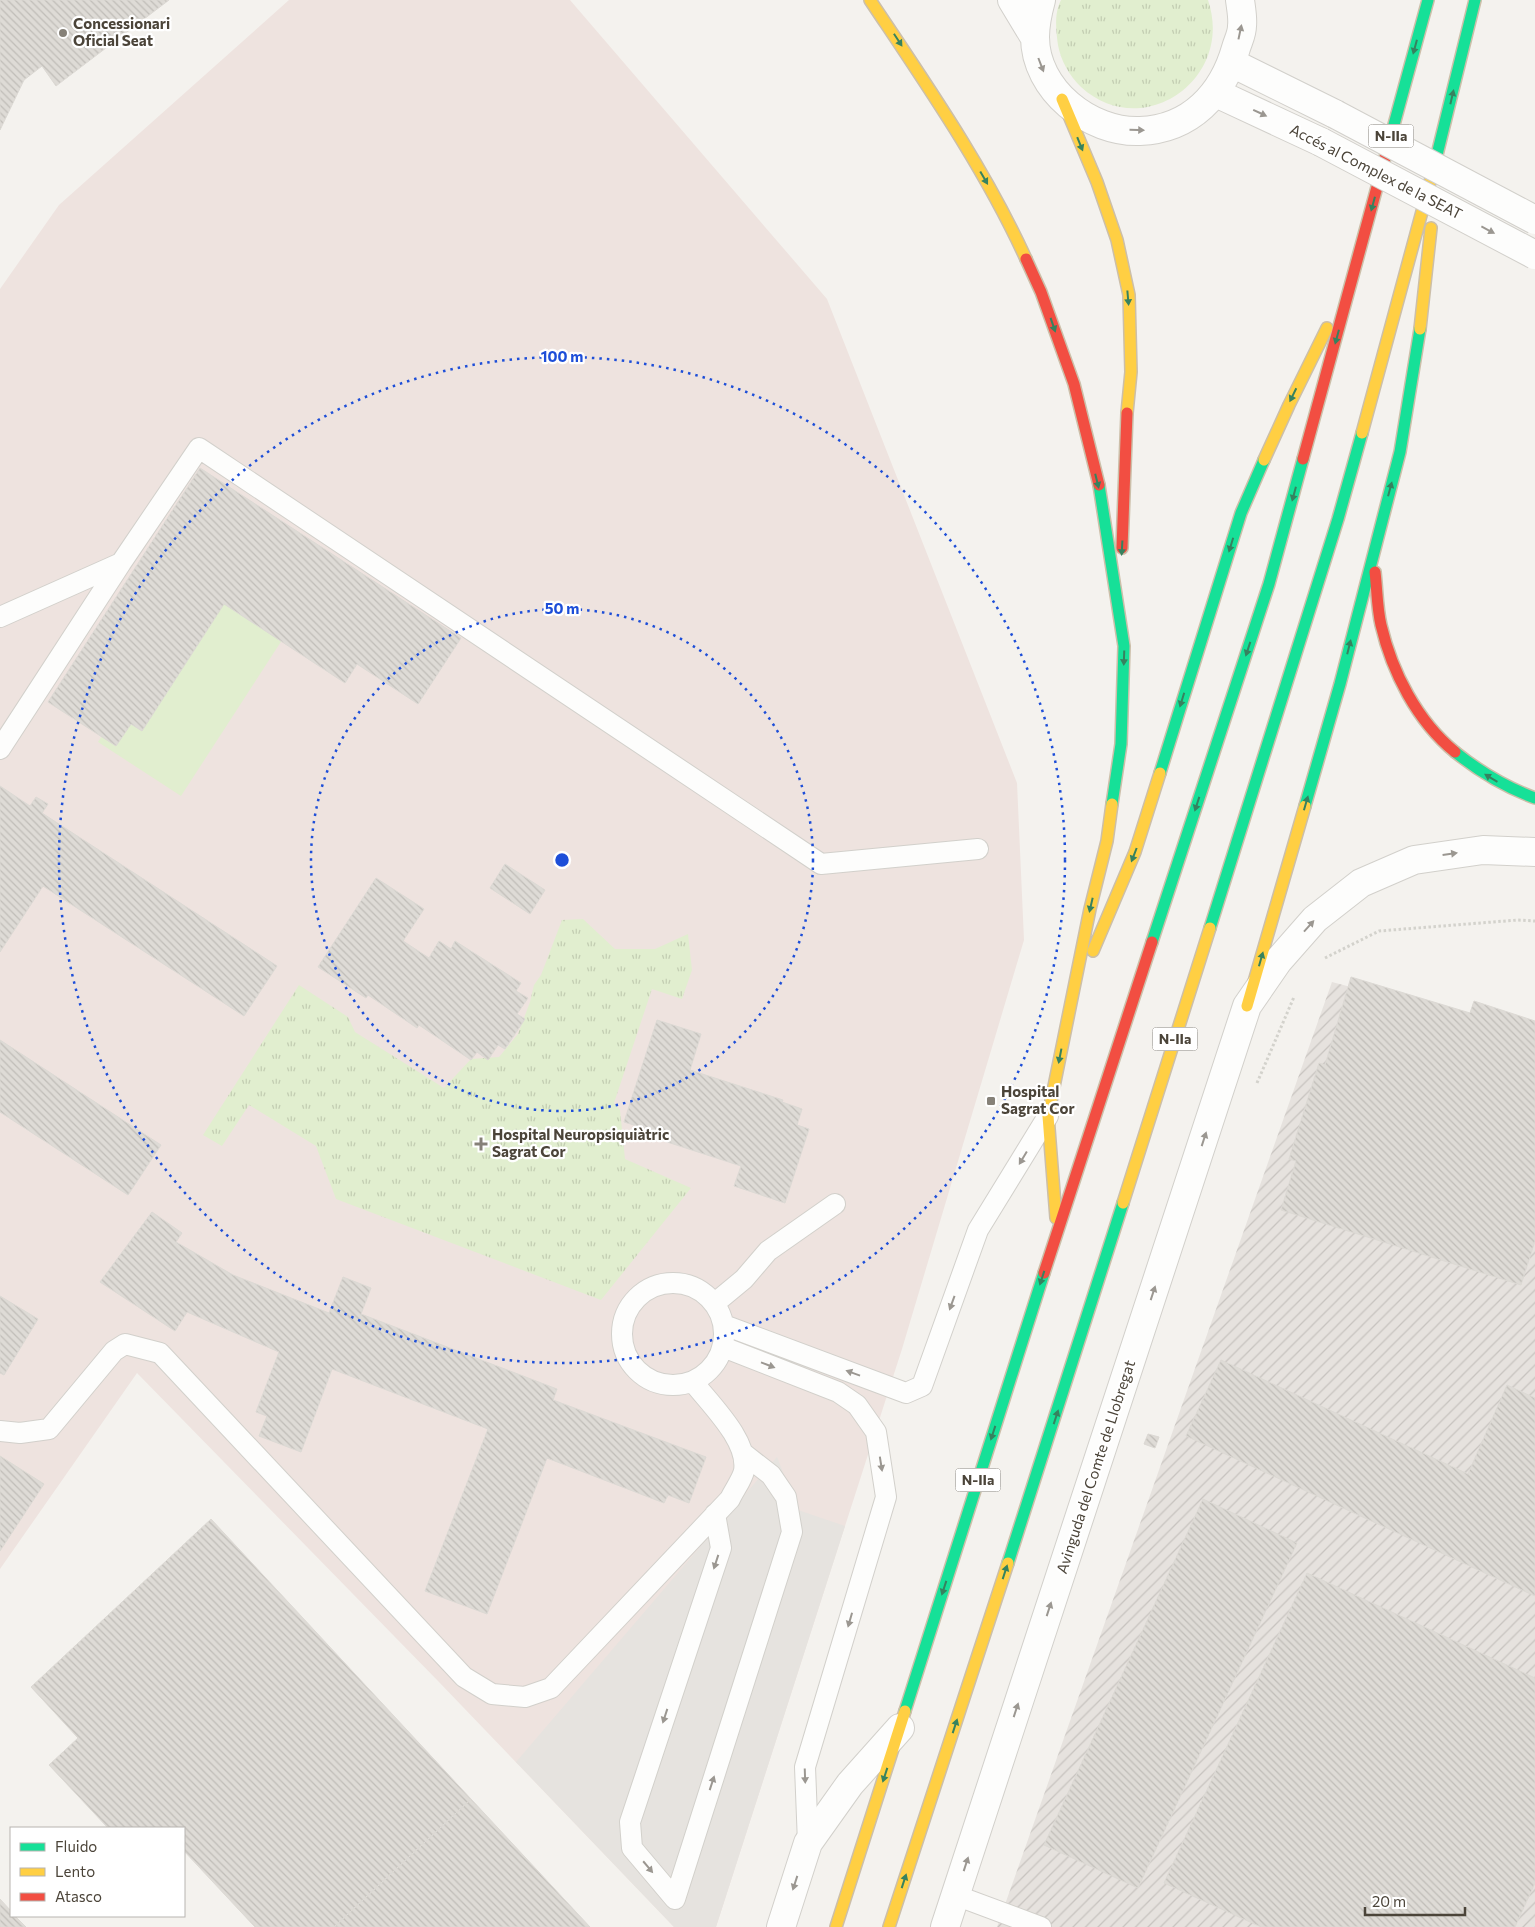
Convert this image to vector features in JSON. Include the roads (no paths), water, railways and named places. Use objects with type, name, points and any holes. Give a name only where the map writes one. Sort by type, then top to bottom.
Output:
[{"type":"highway","points":[[870,0],[983,176],[1015,235],[1041,292],[1074,384],[1102,498],[1119,610],[1124,646],[1121,744],[1107,841],[1090,909],[1048,1116],[1056,1232]]},
{"type":"highway","name":"N-IIa","points":[[836,1927],[1056,1232],[1269,584],[1428,0]]},
{"type":"highway","name":"N-IIa","points":[[889,1927],[1075,1358],[1338,519],[1440,145],[1475,0]]},
{"type":"highway","points":[[1062,99],[1097,182],[1117,240],[1129,296],[1131,372],[1124,442],[1123,541],[1119,610]]},
{"type":"highway","points":[[1247,1006],[1340,684],[1400,452],[1423,308],[1440,145]]},
{"type":"highway","points":[[1070,1008],[1136,852],[1241,513],[1289,404],[1354,273]]},
{"type":"highway","points":[[1373,554],[1381,625],[1401,684],[1427,724],[1449,748],[1476,768],[1510,789],[1535,798]]},
{"type":"street","points":[[1012,0],[1035,38]]},
{"type":"street","points":[[1041,0],[1035,38],[1039,60],[1048,81],[1062,99],[1078,113],[1097,123],[1118,130],[1140,131],[1162,128],[1182,120],[1201,108],[1216,93],[1232,63],[1242,27],[1240,0]]},
{"type":"street","name":"Accés al Complex de la SEAT","points":[[1232,63],[1335,114],[1535,220]]},
{"type":"street","name":"Accés al Complex de la SEAT","points":[[1216,93],[1321,142],[1535,255]]},
{"type":"street","points":[[1247,1006],[1278,960],[1315,919],[1361,883],[1414,860],[1483,850],[1535,852]]},
{"type":"street","name":"Avinguda del Comte de Llobregat","points":[[945,1927],[1247,1006]]},
{"type":"street","points":[[781,1927],[808,1843],[850,1784],[900,1728]]},
{"type":"lane","points":[[0,749],[199,448],[821,864],[978,849]]},
{"type":"lane","points":[[0,617],[121,564]]},
{"type":"lane","points":[[724,1325],[906,1393],[922,1386],[978,1230],[1048,1116]]},
{"type":"lane","points":[[715,1304],[744,1279],[768,1251],[835,1204]]},
{"type":"lane","points":[[675,1283],[697,1289],[715,1304],[724,1325],[723,1347],[712,1368],[693,1382],[670,1386],[648,1379],[631,1364],[622,1343],[623,1320],[634,1300],[652,1286],[675,1283]]},
{"type":"lane","points":[[0,1431],[20,1433],[49,1429],[114,1351],[125,1344],[160,1353],[464,1677],[492,1694],[525,1697],[551,1688],[730,1498],[744,1472],[744,1454],[736,1437],[693,1382]]},
{"type":"lane","points":[[723,1347],[838,1392],[857,1405],[876,1432],[886,1497],[805,1767],[808,1843]]},
{"type":"lane","points":[[715,1514],[721,1548],[630,1822],[632,1848],[675,1899],[792,1532],[786,1497],[771,1475],[744,1454]]},
{"type":"lane","points":[[956,1895],[1041,1927]]},
{"type":"place","name":"Concessionari Oficial Seat","points":[[63,33]]},
{"type":"place","name":"Hospital Sagrat Cor","points":[[991,1101]]},
{"type":"place","name":"Hospital Neuropsiquiàtric Sagrat Cor","points":[[481,1144]]}]
